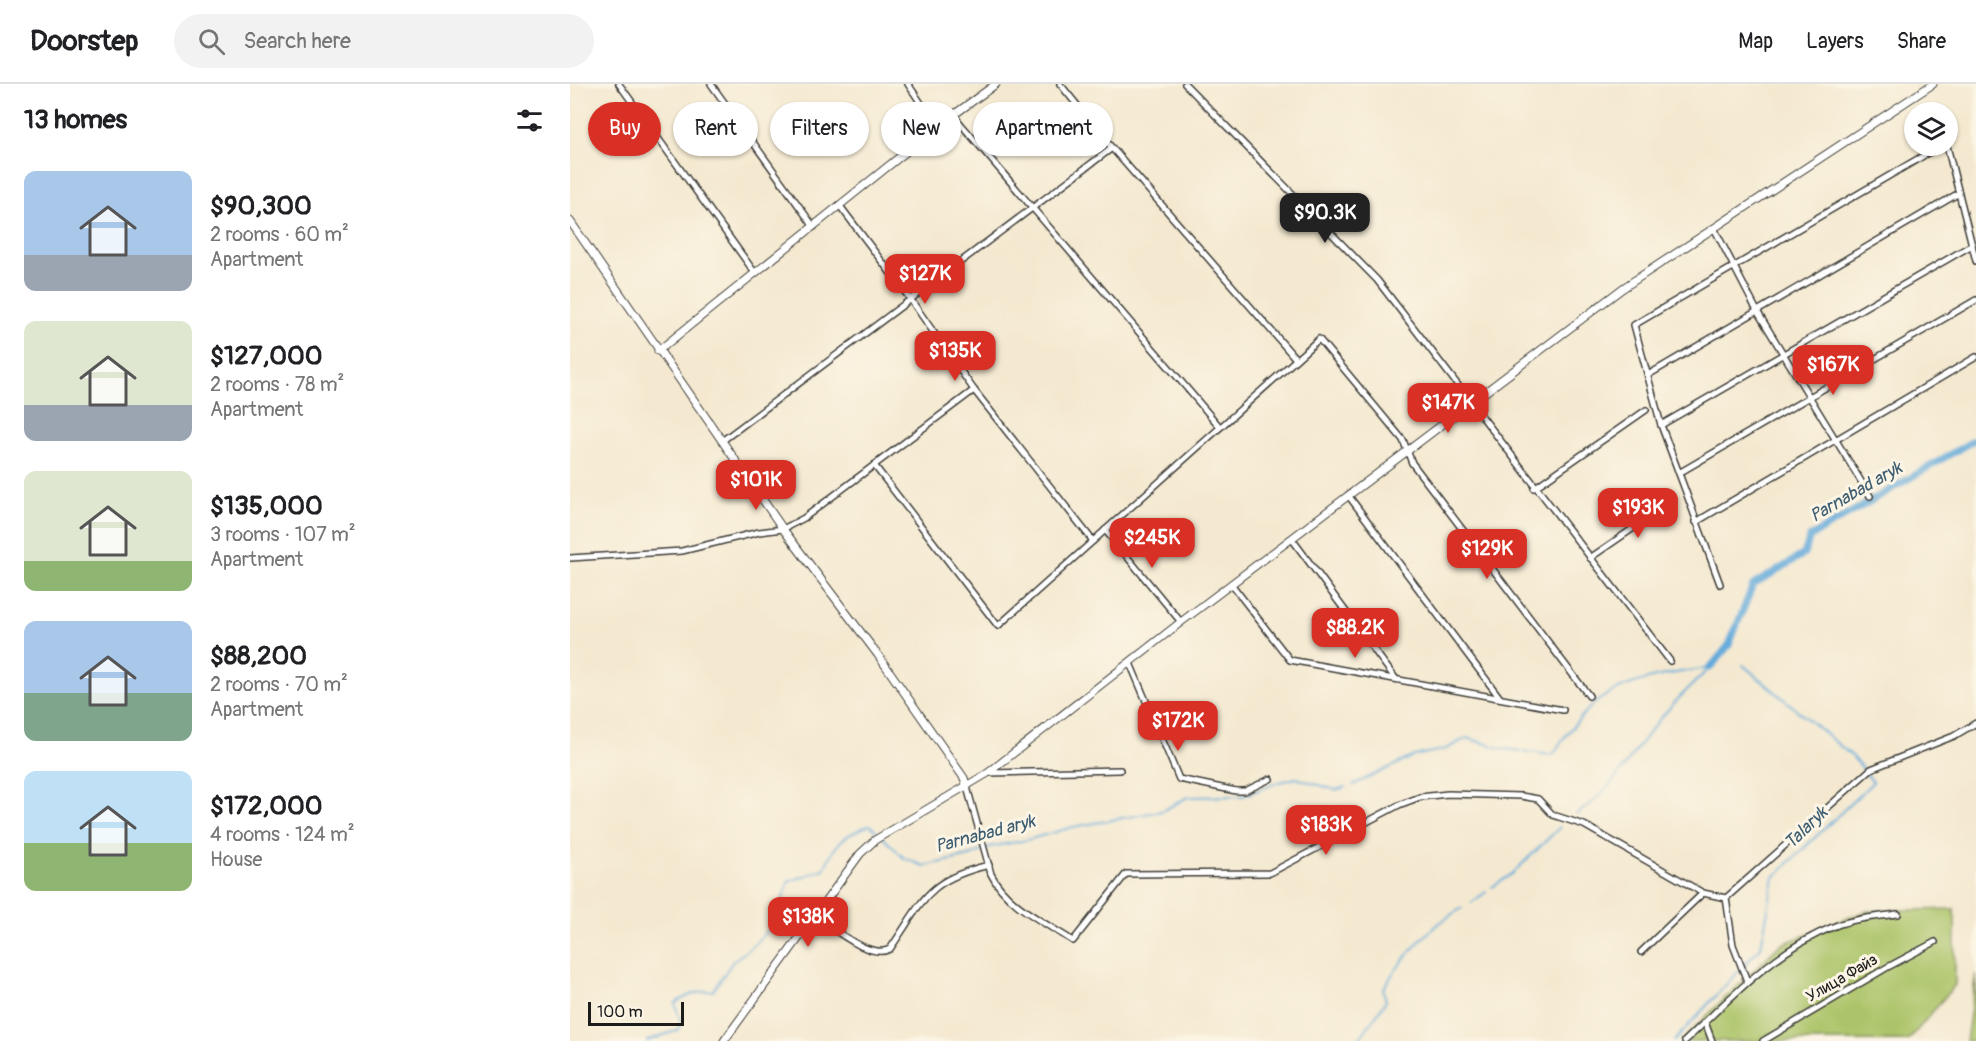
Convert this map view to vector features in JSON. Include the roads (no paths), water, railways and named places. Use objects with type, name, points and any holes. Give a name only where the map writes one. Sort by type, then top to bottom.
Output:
[{"type":"street","points":[[619,84],[754,273]]},
{"type":"street","points":[[711,84],[814,227]]},
{"type":"street","points":[[908,84],[920,102]]},
{"type":"street","points":[[961,112],[996,84]]},
{"type":"street","points":[[1060,84],[1075,102]]},
{"type":"street","points":[[1185,84],[1377,280],[1471,401],[1534,488],[1670,661]]},
{"type":"street","points":[[724,1041],[860,854],[875,840],[888,830],[988,773],[1181,622],[1623,288],[1932,84]]},
{"type":"street","points":[[961,125],[1220,427]]},
{"type":"street","points":[[1113,149],[1296,359]]},
{"type":"street","points":[[658,351],[901,156]]},
{"type":"street","points":[[722,441],[1101,156]]},
{"type":"street","points":[[1720,584],[1661,425],[1634,325],[1923,156]]},
{"type":"street","points":[[1950,156],[1976,261]]},
{"type":"street","points":[[1648,375],[1959,193]]},
{"type":"street","points":[[840,206],[911,300],[974,390],[1093,541]]},
{"type":"street","points":[[570,221],[783,529],[878,656],[964,778],[993,879],[1004,892],[1073,941],[1126,874],[1270,873],[1381,814],[1420,797],[1448,794],[1521,796],[1538,799],[1553,815],[1584,825],[1703,893],[1725,898]]},
{"type":"street","points":[[1714,228],[1782,354],[1870,496]]},
{"type":"street","points":[[1661,425],[1972,244]]},
{"type":"street","points":[[1679,473],[1976,300]]},
{"type":"street","points":[[874,465],[998,626],[1319,339],[1402,440],[1412,463],[1589,696]]},
{"type":"street","points":[[1696,522],[1976,357]]},
{"type":"street","points":[[570,558],[682,551],[759,532],[783,529],[804,518],[974,390]]},
{"type":"street","points":[[1534,488],[1646,410]]},
{"type":"street","points":[[1348,495],[1500,698]]},
{"type":"street","points":[[1590,558],[1673,501]]},
{"type":"street","points":[[1105,530],[1181,622]]},
{"type":"street","points":[[1292,539],[1395,678]]},
{"type":"street","points":[[1232,585],[1290,660],[1563,710]]},
{"type":"street","points":[[1130,663],[1179,779],[1236,791],[1245,791],[1270,779]]},
{"type":"street","points":[[1725,898],[1770,861],[1871,769],[1954,736],[1976,723]]},
{"type":"street","points":[[988,773],[1119,770]]},
{"type":"street","points":[[816,917],[871,951],[883,953],[890,950],[938,883],[959,872],[989,865]]},
{"type":"street","points":[[1641,952],[1703,893]]},
{"type":"street","points":[[1725,898],[1732,945],[1747,981]]},
{"type":"street","points":[[1685,1041],[1747,981],[1796,946],[1836,926],[1898,914]]},
{"type":"street","name":"Улица Файз","points":[[1763,1041],[1886,968],[1935,942]]},
{"type":"street","points":[[1705,1023],[1712,1041]]},
{"type":"waterway","name":"Parnabad aryk","points":[[1710,668],[1729,645],[1753,585],[1804,554],[1810,537],[1976,439]]},
{"type":"waterway","name":"Talaryk","points":[[1674,1041],[1761,947],[1774,877],[1873,782],[1852,756],[1743,665]]},
{"type":"waterway","name":"Parnabad aryk","points":[[1353,785],[1414,756],[1446,749],[1467,738],[1504,749],[1553,755],[1582,716],[1602,698],[1614,691],[1654,677],[1710,668]]},
{"type":"waterway","points":[[1577,814],[1606,789],[1659,720],[1710,668]]},
{"type":"waterway","name":"Parnabad aryk","points":[[647,1041],[678,1030],[681,1023],[675,1003],[693,994],[713,991],[733,961],[753,946],[777,920],[788,882],[824,869],[832,852],[841,841],[870,825],[904,858],[924,866],[970,856],[990,847],[1027,840],[1073,827],[1162,811],[1188,797],[1243,796],[1296,778],[1336,790],[1346,787]]},
{"type":"waterway","points":[[1492,887],[1512,874],[1560,827]]},
{"type":"waterway","points":[[1471,903],[1486,892]]},
{"type":"waterway","points":[[1358,1041],[1386,1001],[1383,989],[1399,966],[1427,934],[1462,908]]}]
